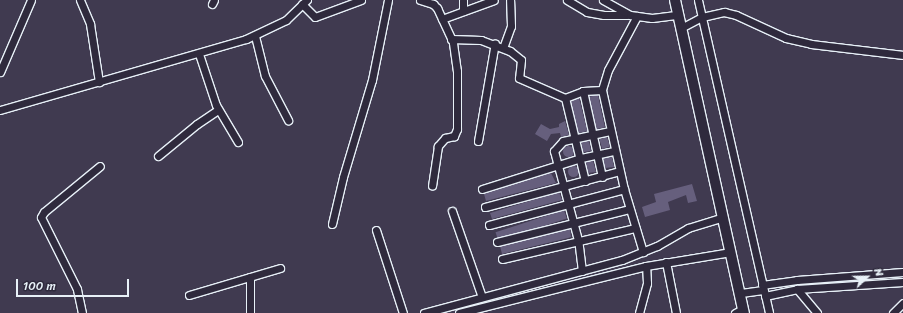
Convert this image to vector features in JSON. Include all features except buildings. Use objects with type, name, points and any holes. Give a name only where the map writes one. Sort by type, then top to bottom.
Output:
[{"type":"street","points":[[0,72],[31,0]]},
{"type":"street","points":[[80,0],[90,24],[99,82]]},
{"type":"street","points":[[0,110],[199,54],[255,36],[286,20],[304,2],[315,17],[361,0]]},
{"type":"street","points":[[332,224],[343,177],[372,80],[388,0]]},
{"type":"street","points":[[420,0],[434,4],[442,19],[451,39],[457,71],[457,129],[454,136],[445,138],[438,146],[432,186]]},
{"type":"street","points":[[463,0],[463,11]]},
{"type":"street","points":[[442,19],[494,0]]},
{"type":"street","points":[[503,48],[511,26],[510,0]]},
{"type":"street","points":[[567,0],[587,12],[604,15],[662,18],[678,15]]},
{"type":"street","points":[[603,0],[634,16]]},
{"type":"street","points":[[674,0],[741,294],[741,312]]},
{"type":"street","points":[[698,0],[769,313]]},
{"type":"street","points":[[681,28],[702,16],[724,12],[736,15],[786,38],[811,44],[903,55]]},
{"type":"street","points":[[634,16],[608,70],[602,90],[619,172],[643,252]]},
{"type":"street","points":[[255,36],[265,76],[288,120]]},
{"type":"street","points":[[451,39],[495,43],[521,60],[519,78],[565,98],[583,90],[602,90]]},
{"type":"street","points":[[478,141],[495,43]]},
{"type":"street","points":[[199,54],[218,110],[238,142]]},
{"type":"street","points":[[583,90],[602,177]]},
{"type":"street","points":[[565,98],[586,181]]},
{"type":"street","points":[[158,156],[185,133],[218,110]]},
{"type":"street","points":[[582,271],[574,222],[556,166],[554,151],[563,141],[610,131]]},
{"type":"street","points":[[482,189],[580,158],[614,151]]},
{"type":"street","points":[[82,313],[76,289],[41,217],[44,212],[100,166]]},
{"type":"street","points":[[485,207],[619,172]]},
{"type":"street","points":[[489,225],[624,189]]},
{"type":"street","points":[[497,242],[629,209]]},
{"type":"street","points":[[452,211],[482,297]]},
{"type":"street","points":[[424,313],[582,271],[643,252],[688,228],[723,217]]},
{"type":"street","points":[[502,259],[578,240],[635,228]]},
{"type":"street","points":[[376,230],[403,313]]},
{"type":"street","points":[[459,313],[478,311],[646,266],[731,252]]},
{"type":"street","points":[[666,262],[676,313]]},
{"type":"street","points":[[639,313],[647,284],[646,266]]},
{"type":"street","points":[[189,295],[280,268]]},
{"type":"street","points":[[741,294],[763,290],[797,280],[903,272]]},
{"type":"street","points":[[250,276],[250,313]]},
{"type":"street","points":[[763,290],[903,282]]},
{"type":"street","points":[[798,289],[817,313]]},
{"type":"street","points":[[894,313],[903,303]]}]
